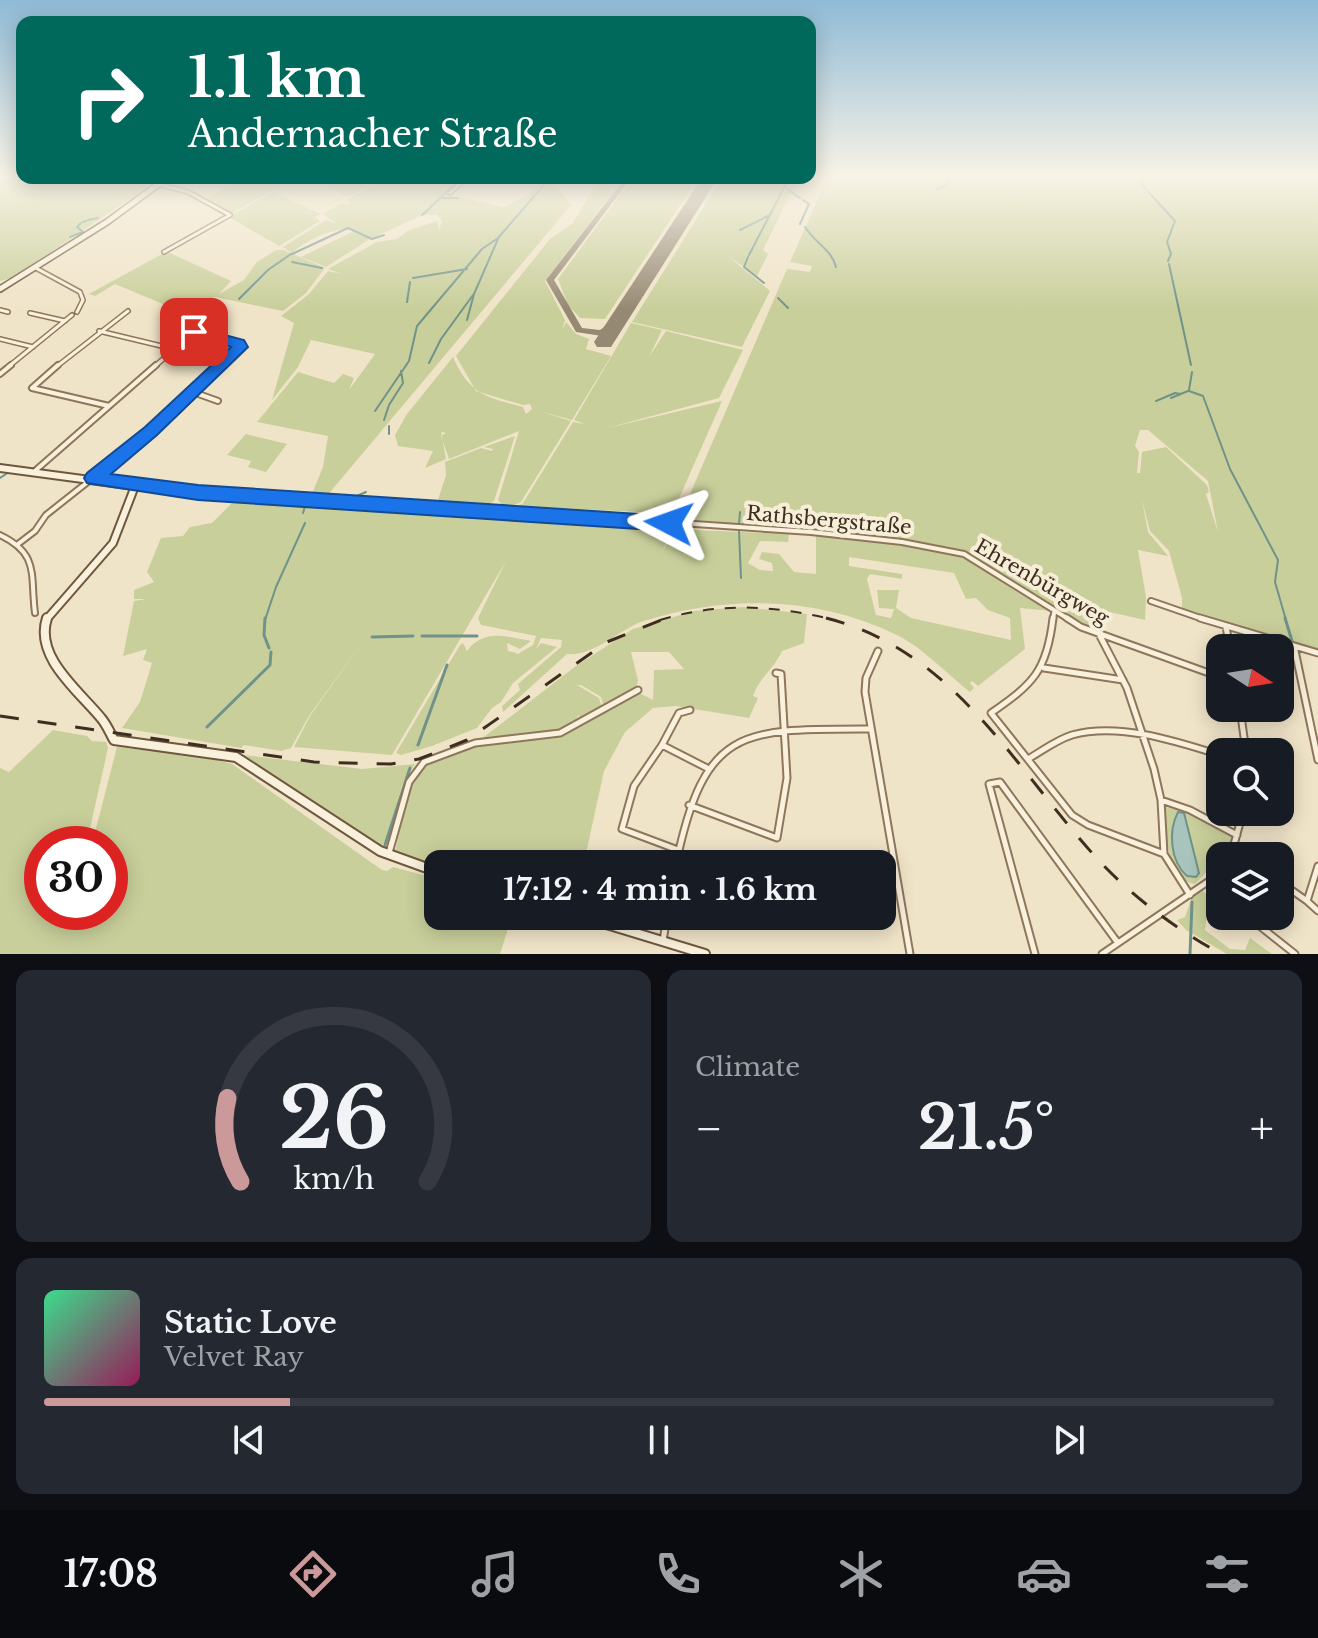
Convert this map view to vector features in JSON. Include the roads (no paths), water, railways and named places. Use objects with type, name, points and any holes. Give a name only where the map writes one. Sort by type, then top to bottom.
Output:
[{"type":"street","points":[[0,289],[106,221]]},
{"type":"street","points":[[164,252],[220,221]]},
{"type":"street","points":[[0,374],[74,314],[83,300],[80,292],[34,267]]},
{"type":"street","points":[[0,310],[8,312]]},
{"type":"street","points":[[109,406],[32,388],[99,331],[128,311]]},
{"type":"street","points":[[30,313],[65,321]]},
{"type":"street","points":[[99,331],[174,349]]},
{"type":"street","points":[[18,544],[35,531],[43,518],[193,392],[241,346],[194,332],[36,470]]},
{"type":"street","points":[[0,339],[33,347]]},
{"type":"street","points":[[193,392],[218,401]]},
{"type":"street","name":"Rathsbergstraße","points":[[0,468],[36,470],[135,486],[811,532],[938,548]]},
{"type":"street","points":[[135,486],[113,543],[47,618],[41,633],[70,683],[103,719],[116,741],[239,758],[388,856],[424,868]]},
{"type":"street","points":[[0,535],[18,544],[32,562],[35,613]]},
{"type":"street","name":"Ehrenbürgweg","points":[[938,548],[976,560],[1054,612],[1100,636],[1206,672]]},
{"type":"street","points":[[1151,601],[1251,634]]},
{"type":"street","points":[[1054,612],[1044,668],[1028,688],[991,713],[1072,815],[1088,825],[1164,854]]},
{"type":"street","points":[[1226,627],[1227,634]]},
{"type":"street","points":[[1100,636],[1123,680],[1144,737],[1161,800],[1164,854],[1190,895]]},
{"type":"street","points":[[1318,653],[1294,646],[1318,760]]},
{"type":"street","points":[[878,651],[864,686],[910,954]]},
{"type":"street","points":[[1044,668],[1123,680]]},
{"type":"street","points":[[689,805],[777,838],[786,801],[781,674],[776,673]]},
{"type":"street","points":[[388,856],[409,782],[424,762],[475,743],[560,733],[638,690]]},
{"type":"street","points":[[690,710],[679,713],[662,745],[651,756],[634,786],[622,829],[678,850],[689,805],[707,768],[739,741],[784,729],[871,729]]},
{"type":"street","points":[[1028,759],[1078,734],[1144,737],[1206,752]]},
{"type":"street","points":[[662,745],[707,768]]},
{"type":"street","points":[[1035,954],[989,784],[1000,782],[1118,943]]},
{"type":"street","points":[[1161,800],[1190,810],[1237,835]]},
{"type":"street","points":[[1235,842],[1239,826]]},
{"type":"street","points":[[1307,901],[1318,866]]},
{"type":"street","points":[[1102,954],[1206,883]]},
{"type":"street","points":[[1294,892],[1318,911]]},
{"type":"street","points":[[621,930],[705,954]]},
{"type":"street","points":[[665,945],[666,930]]},
{"type":"street","points":[[1265,930],[1295,954]]},
{"type":"water","points":[[1178,812],[1184,813],[1199,873],[1196,877],[1187,876],[1181,870],[1174,854],[1172,837]]},
{"type":"waterway","points":[[465,269],[513,221]]},
{"type":"waterway","points":[[740,230],[759,221]]},
{"type":"waterway","points":[[749,255],[767,221]]},
{"type":"waterway","points":[[1168,261],[1171,254],[1167,242],[1175,221]]},
{"type":"waterway","points":[[70,237],[83,232],[77,227],[81,223]]},
{"type":"waterway","points":[[805,227],[831,256],[836,267]]},
{"type":"waterway","points":[[292,254],[348,228],[372,239],[384,235]]},
{"type":"waterway","points":[[467,320],[474,294],[498,239]]},
{"type":"waterway","points":[[239,299],[268,270],[291,254]]},
{"type":"waterway","points":[[748,257],[744,267],[764,283]]},
{"type":"waterway","points":[[292,262],[322,268]]},
{"type":"waterway","points":[[1169,264],[1191,365]]},
{"type":"waterway","points":[[401,372],[409,361],[417,326],[465,269]]},
{"type":"waterway","points":[[413,278],[465,269]]},
{"type":"waterway","points":[[407,302],[410,282]]},
{"type":"waterway","points":[[429,363],[441,339],[473,295]]},
{"type":"waterway","points":[[778,298],[788,308]]},
{"type":"waterway","points":[[375,411],[401,372]]},
{"type":"waterway","points":[[384,420],[389,405],[403,383],[401,372]]},
{"type":"waterway","points":[[1189,390],[1192,372]]},
{"type":"waterway","points":[[1181,394],[1188,391]]},
{"type":"waterway","points":[[1189,391],[1203,396],[1230,469],[1278,560],[1275,582],[1286,620]]},
{"type":"waterway","points":[[1156,401],[1175,393],[1181,394]]},
{"type":"waterway","points":[[1171,398],[1181,394]]},
{"type":"waterway","points":[[389,426],[389,434]]},
{"type":"waterway","points":[[0,478],[9,472]]},
{"type":"waterway","points":[[172,486],[179,487]]},
{"type":"waterway","points":[[145,489],[154,490]]},
{"type":"waterway","points":[[163,491],[203,495]]},
{"type":"waterway","points":[[352,498],[366,492]]},
{"type":"waterway","points":[[206,495],[306,503],[303,513]]},
{"type":"waterway","points":[[312,503],[409,509]]},
{"type":"waterway","points":[[412,509],[489,514]]},
{"type":"waterway","points":[[739,524],[740,512]]},
{"type":"waterway","points":[[494,514],[530,516]]},
{"type":"waterway","points":[[265,620],[276,587],[305,523]]},
{"type":"waterway","points":[[739,531],[741,578]]},
{"type":"waterway","points":[[265,618],[264,635],[269,648]]},
{"type":"waterway","points":[[1285,618],[1290,634]]},
{"type":"waterway","points":[[372,637],[413,636]]},
{"type":"waterway","points":[[422,636],[477,636]]},
{"type":"waterway","points":[[207,727],[270,665],[271,652]]},
{"type":"waterway","points":[[418,745],[447,665]]},
{"type":"waterway","points":[[385,845],[410,768]]},
{"type":"waterway","points":[[1190,954],[1192,902]]},
{"type":"railway","points":[[663,619],[725,608],[790,611],[829,619]]},
{"type":"railway","points":[[0,716],[314,762],[391,764],[419,759],[467,740],[607,642],[663,619]]},
{"type":"railway","points":[[829,619],[834,620]]},
{"type":"railway","points":[[829,619],[872,634],[913,658],[949,687],[982,720],[1073,831],[1117,879],[1159,914],[1221,954]]}]
